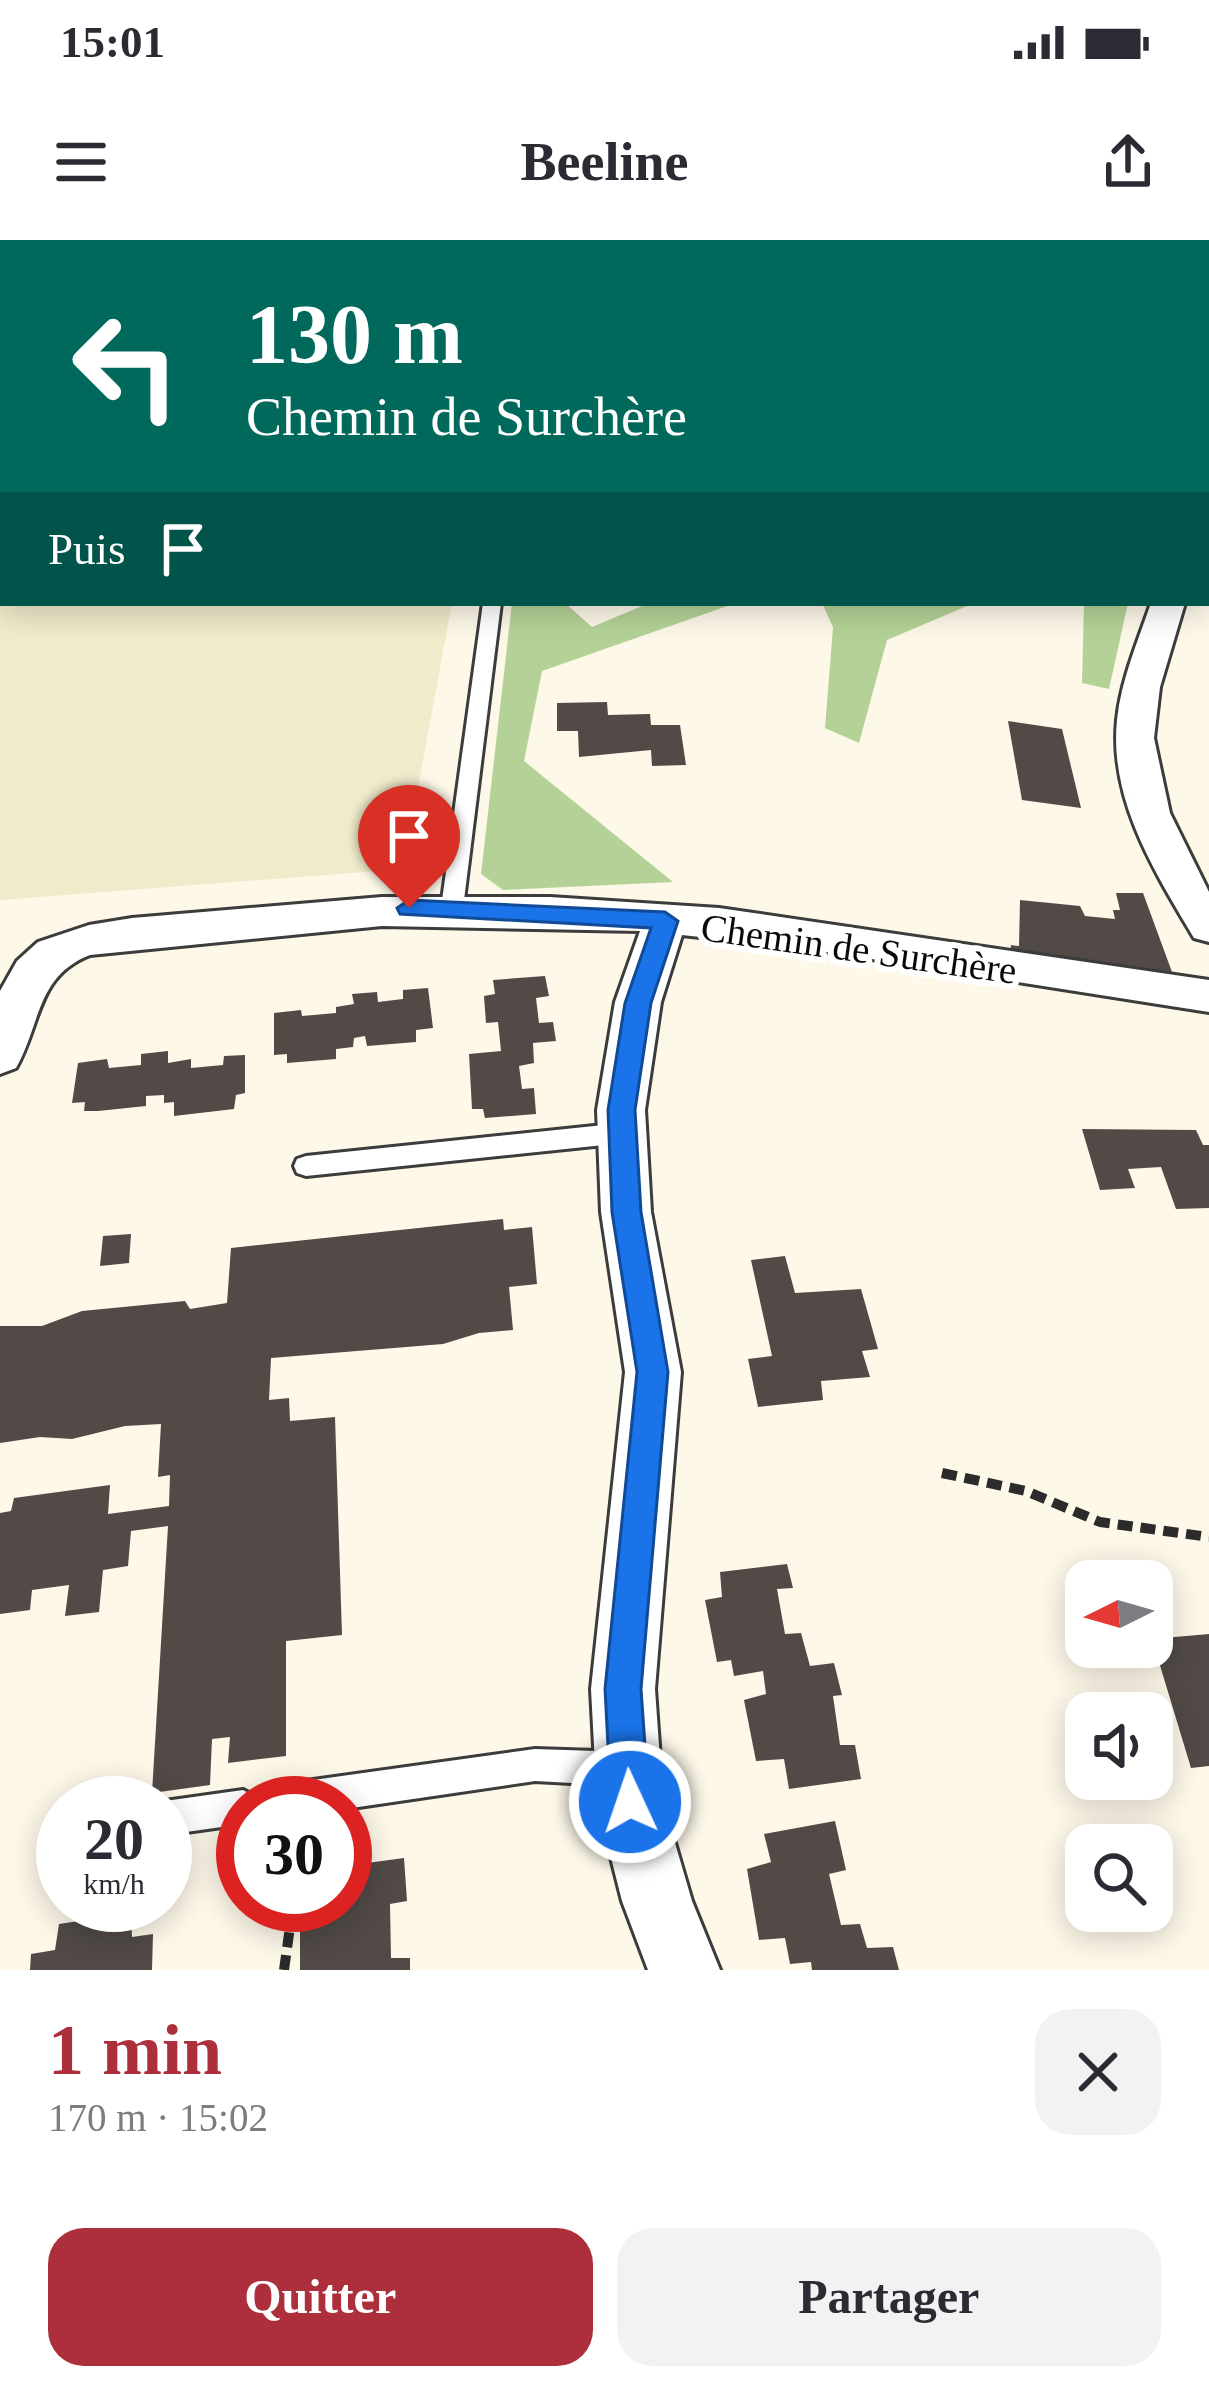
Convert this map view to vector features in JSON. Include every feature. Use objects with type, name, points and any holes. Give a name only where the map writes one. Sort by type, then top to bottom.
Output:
[{"type":"street","points":[[1167,606],[1140,694],[1135,737],[1139,770],[1164,847],[1209,927]]},
{"type":"street","name":"Chemin de Surchère","points":[[0,1056],[22,990],[52,954],[103,939],[312,913],[452,908],[665,921],[884,944],[1041,974],[1209,996]]},
{"type":"street","points":[[665,921],[638,1003],[622,1110],[626,1212],[652,1372],[623,1689],[630,1802],[657,1901],[684,1970]]},
{"type":"lane","points":[[452,908],[492,606]]},
{"type":"lane","points":[[306,1166],[623,1133]]},
{"type":"lane","points":[[372,1788],[535,1765],[628,1769]]},
{"type":"path","points":[[943,1473],[1026,1491],[1100,1522],[1209,1537]]},
{"type":"path","points":[[284,1970],[289,1932]]},
{"type":"shaded area","points":[[0,606],[451,606],[403,869],[0,900]]},
{"type":"green space","points":[[512,606],[568,606],[592,627],[642,606],[727,606],[542,671],[524,761],[673,882],[503,890],[481,874]]},
{"type":"green space","points":[[823,606],[967,606],[887,640],[859,743],[825,728],[833,627]]},
{"type":"green space","points":[[1084,606],[1127,606],[1109,689],[1082,683]]},
{"type":"building","points":[[607,702],[608,715],[650,714],[651,725],[680,725],[686,765],[652,766],[651,750],[579,757],[578,731],[557,731],[557,703]]},
{"type":"building","points":[[1008,721],[1062,729],[1081,808],[1022,800]]},
{"type":"building","points":[[1116,893],[1143,893],[1172,972],[1010,954],[1011,945],[1019,946],[1020,900],[1080,906],[1085,916],[1115,919],[1113,910],[1120,910]]},
{"type":"building","points":[[545,976],[549,996],[536,998],[539,1023],[553,1022],[556,1041],[533,1043],[534,1063],[519,1066],[522,1089],[534,1088],[536,1114],[485,1118],[483,1109],[472,1109],[469,1054],[501,1051],[498,1022],[486,1023],[484,996],[495,994],[493,980]]},
{"type":"building","points":[[428,988],[433,1028],[416,1030],[416,1042],[367,1046],[365,1036],[354,1038],[353,1047],[336,1049],[336,1059],[287,1063],[287,1054],[274,1055],[274,1013],[336,1013],[336,1007],[354,1004],[352,994],[377,992],[378,1002],[403,999],[403,990]]},
{"type":"building","points":[[168,1051],[168,1063],[191,1059],[191,1068],[223,1065],[224,1056],[245,1055],[245,1093],[236,1095],[234,1109],[174,1116],[174,1102],[164,1103],[164,1095],[146,1096],[146,1106],[98,1111],[84,1111],[85,1102],[72,1103],[78,1063],[107,1059],[109,1068],[141,1065],[141,1054]]},
{"type":"building","points":[[1082,1129],[1196,1130],[1203,1145],[1209,1145],[1209,1208],[1176,1209],[1161,1167],[1128,1169],[1135,1188],[1100,1190]]},
{"type":"building","points":[[503,1219],[504,1230],[532,1227],[537,1284],[509,1287],[513,1330],[479,1333],[443,1344],[271,1358],[269,1400],[289,1398],[290,1421],[335,1417],[342,1635],[286,1641],[286,1756],[228,1763],[230,1737],[212,1739],[210,1785],[192,1787],[192,1776],[153,1776],[168,1526],[131,1531],[128,1566],[103,1570],[99,1612],[65,1616],[69,1585],[32,1590],[30,1610],[0,1614],[0,1513],[11,1511],[14,1498],[110,1485],[108,1514],[169,1506],[170,1475],[158,1477],[161,1424],[125,1426],[72,1439],[40,1437],[0,1443],[0,1326],[42,1326],[82,1311],[185,1301],[190,1309],[227,1303],[231,1248]]},
{"type":"building","points":[[131,1234],[129,1263],[100,1266],[103,1236]]},
{"type":"building","points":[[785,1256],[795,1293],[861,1289],[878,1349],[862,1351],[870,1377],[821,1381],[823,1400],[758,1407],[748,1359],[772,1356],[751,1260]]},
{"type":"building","points":[[787,1564],[793,1588],[777,1589],[785,1634],[801,1633],[810,1666],[834,1663],[842,1695],[833,1696],[840,1745],[855,1745],[861,1779],[789,1789],[784,1759],[756,1761],[744,1700],[766,1694],[763,1671],[734,1676],[731,1660],[717,1662],[705,1600],[722,1597],[720,1572]]},
{"type":"building","points":[[1209,1634],[1209,1766],[1191,1768],[1173,1708],[1173,1692],[1168,1692],[1161,1668],[1173,1668],[1173,1637]]},
{"type":"building","points":[[835,1821],[846,1870],[829,1874],[841,1925],[860,1924],[867,1948],[893,1947],[899,1970],[812,1970],[811,1962],[790,1964],[785,1938],[759,1940],[747,1869],[771,1862],[764,1834]]},
{"type":"building","points":[[404,1858],[407,1901],[390,1904],[391,1958],[410,1958],[410,1970],[300,1970],[300,1932],[372,1932],[372,1862]]},
{"type":"building","points":[[58,1932],[153,1934],[152,1970],[30,1970],[31,1954],[55,1950]]},
{"type":"route","points":[[409,908],[665,921],[638,1003],[622,1110],[626,1212],[652,1372],[623,1689],[630,1802]]}]
